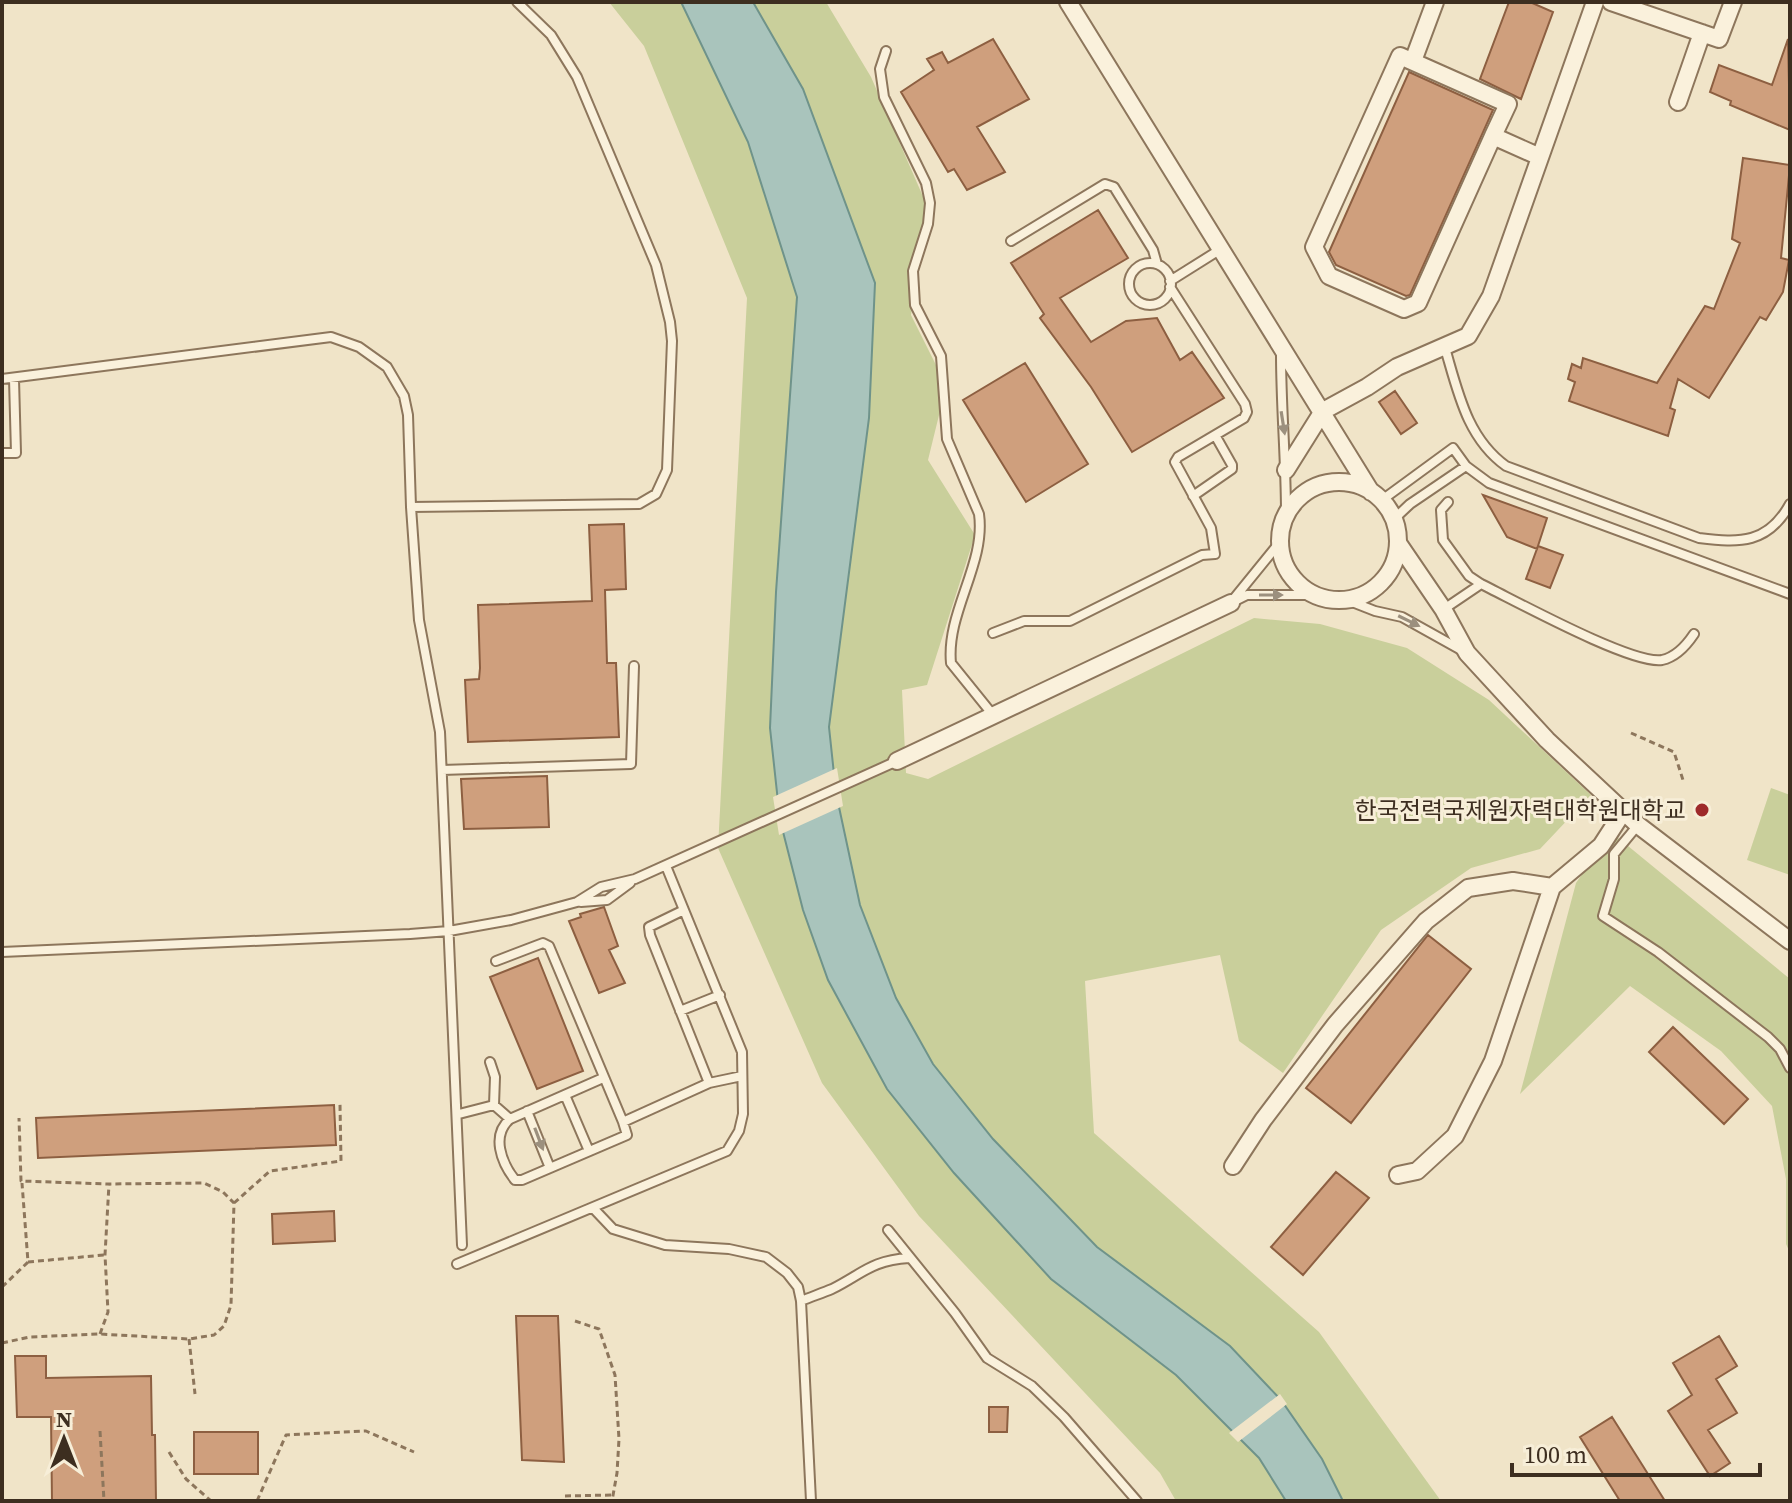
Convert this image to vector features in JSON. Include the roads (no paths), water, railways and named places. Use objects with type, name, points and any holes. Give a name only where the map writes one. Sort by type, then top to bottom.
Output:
[{"type":"street","points":[[1068,2],[1376,496],[1394,519],[1398,543],[1396,560],[1389,574],[1370,591],[1347,600],[1330,600],[1300,586],[1289,574],[1282,558],[1280,542],[1286,514],[1302,495],[1324,484],[1348,483],[1376,496]]},
{"type":"street","points":[[1413,61],[1435,2]]},
{"type":"street","points":[[1286,470],[1323,411],[1397,367],[1468,336],[1491,296],[1595,2]]},
{"type":"street","points":[[1611,2],[1719,39],[1733,2]]},
{"type":"street","points":[[1678,102],[1702,33]]},
{"type":"street","points":[[1400,56],[1508,104],[1493,136],[1418,303],[1404,309],[1329,276],[1314,247],[1400,56]]},
{"type":"street","points":[[1493,136],[1540,157]]},
{"type":"street","points":[[1398,543],[1443,609],[1467,653],[1547,740],[1638,825],[1790,941]]},
{"type":"street","points":[[897,761],[1231,603]]},
{"type":"street","points":[[1398,1175],[1417,1171],[1455,1136],[1493,1061],[1552,887],[1601,846],[1623,812]]},
{"type":"street","points":[[1233,1166],[1263,1120],[1335,1025],[1426,921],[1468,888],[1513,881],[1552,887]]},
{"type":"lane","points":[[411,507],[639,504],[656,494],[667,470],[672,341],[656,265],[577,77],[551,35],[517,2]]},
{"type":"lane","points":[[886,51],[880,69],[884,97],[926,183],[930,203],[928,224],[913,271],[915,305],[941,356],[947,439],[980,523],[979,540],[954,630],[951,663],[993,715]]},
{"type":"lane","points":[[993,633],[1024,621],[1070,621],[1202,555],[1215,554],[1211,528],[1175,462],[1244,418],[1247,412],[1245,404],[1170,284],[1168,274],[1157,264],[1153,250],[1110,184],[1105,184],[1011,241]]},
{"type":"lane","points":[[1157,264],[1137,267],[1129,279],[1130,292],[1139,302],[1152,305],[1164,299],[1170,284],[1221,248]]},
{"type":"lane","points":[[2,379],[331,337],[344,340],[375,357],[387,367],[404,396],[408,415],[419,620],[440,732],[459,1114],[462,1245]]},
{"type":"lane","points":[[1282,345],[1281,406],[1285,436],[1286,514]]},
{"type":"lane","points":[[1445,348],[1470,426],[1492,457],[1506,466],[1699,538],[1727,542],[1759,537],[1773,527],[1790,504]]},
{"type":"lane","points":[[2,453],[16,453],[14,379]]},
{"type":"lane","points":[[1193,496],[1232,469],[1215,435]]},
{"type":"lane","points":[[1376,496],[1453,448],[1466,466],[1489,483],[1790,594]]},
{"type":"lane","points":[[1394,519],[1410,504],[1466,466]]},
{"type":"lane","points":[[1448,502],[1441,510],[1443,540],[1469,576],[1481,584],[1625,654],[1658,661],[1673,657],[1694,634]]},
{"type":"lane","points":[[1231,603],[1280,542]]},
{"type":"lane","points":[[1443,609],[1481,584]]},
{"type":"lane","points":[[1231,603],[1247,595],[1314,595]]},
{"type":"lane","points":[[1347,600],[1402,617],[1467,653]]},
{"type":"lane","points":[[442,770],[631,764],[634,666]]},
{"type":"lane","points":[[577,902],[601,887],[635,879],[666,866],[897,761]]},
{"type":"lane","points":[[1638,825],[1614,854],[1614,879],[1603,916],[1658,952],[1768,1037],[1780,1049],[1790,1068]]},
{"type":"lane","points":[[457,1264],[727,1151],[739,1131],[743,1114],[742,1052],[666,866]]},
{"type":"lane","points":[[2,952],[449,931],[511,920],[577,902],[607,900],[635,879]]},
{"type":"lane","points":[[684,910],[649,927],[650,935],[709,1083]]},
{"type":"lane","points":[[496,961],[543,943],[549,946],[627,1135],[522,1180],[515,1180],[498,1134],[501,1126],[527,1111],[603,1078]]},
{"type":"lane","points":[[680,1011],[720,995]]},
{"type":"lane","points":[[490,1062],[495,1077],[494,1105]]},
{"type":"lane","points":[[623,1122],[709,1083],[742,1076]]},
{"type":"lane","points":[[565,1095],[589,1151]]},
{"type":"lane","points":[[459,1114],[494,1105]]},
{"type":"lane","points":[[494,1105],[510,1119]]},
{"type":"lane","points":[[527,1111],[550,1168]]},
{"type":"lane","points":[[594,1209],[613,1229],[665,1245],[729,1249],[766,1257],[787,1273],[798,1287],[811,1501]]},
{"type":"lane","points":[[888,1230],[987,1358],[1032,1386],[1064,1417],[1137,1501]]},
{"type":"lane","points":[[801,1301],[833,1288],[857,1272],[891,1259],[909,1258]]},
{"type":"water","points":[[681,2],[753,2],[803,89],[875,283],[869,418],[829,727],[836,793],[860,905],[896,998],[933,1064],[993,1139],[1097,1247],[1230,1346],[1281,1400],[1322,1459],[1343,1501],[1286,1501],[1259,1458],[1176,1375],[1051,1279],[954,1173],[887,1089],[828,980],[803,910],[780,820],[770,728],[776,592],[797,297],[748,142]]},
{"type":"place","name":"한국전력국제원자력대학원대학교","points":[[1702,810]]}]
